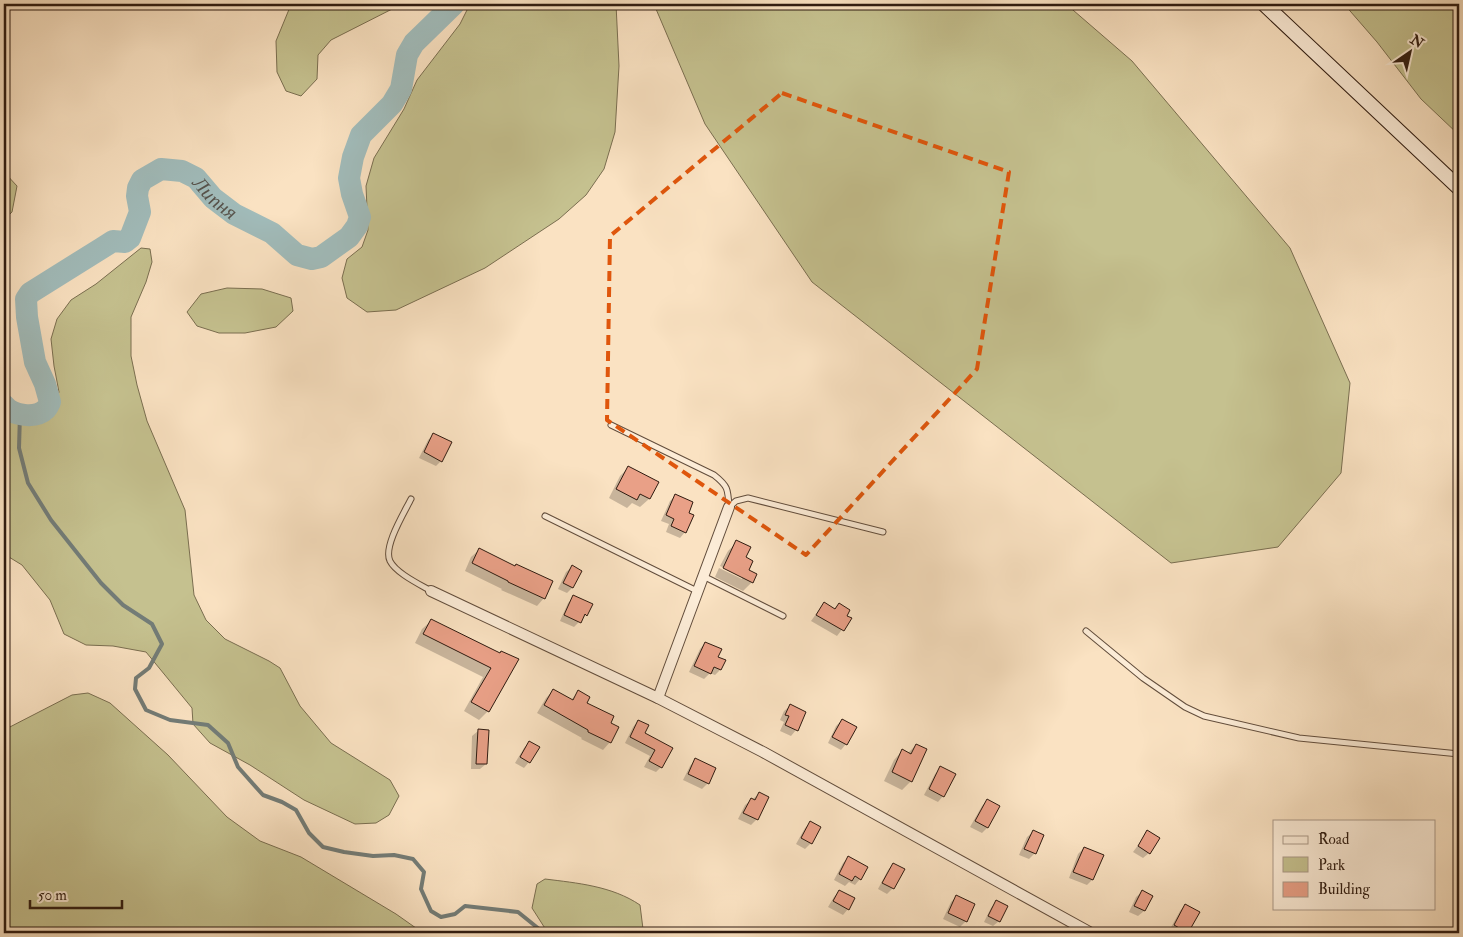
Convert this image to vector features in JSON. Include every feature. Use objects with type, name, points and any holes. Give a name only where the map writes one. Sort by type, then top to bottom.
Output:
[{"type":"main road","points":[[1264,4],[1459,188]]},
{"type":"street","points":[[658,698],[702,575],[729,507]]},
{"type":"street","points":[[431,592],[658,698],[764,752],[1091,933]]},
{"type":"lane","points":[[611,425],[714,475],[724,483],[728,492],[729,507]]},
{"type":"lane","points":[[729,507],[736,500],[748,498],[884,532]]},
{"type":"lane","points":[[411,499],[394,534],[388,552],[390,561],[399,570],[431,592]]},
{"type":"lane","points":[[545,516],[697,591]]},
{"type":"lane","points":[[702,575],[783,616]]},
{"type":"lane","points":[[1086,631],[1143,678],[1185,707],[1204,716],[1299,738],[1459,754]]},
{"type":"highlighted area","points":[[782,93],[1009,172],[977,369],[806,555],[607,420],[610,236]]},
{"type":"green space","points":[[294,4],[402,4],[331,40],[318,55],[317,79],[301,96],[286,91],[277,72],[276,41],[290,7]]},
{"type":"green space","points":[[470,4],[616,4],[619,66],[615,132],[604,169],[586,195],[559,219],[485,268],[396,310],[367,312],[347,298],[342,278],[347,259],[362,247],[368,230],[366,186],[374,158],[404,109],[417,80],[460,24]]},
{"type":"green space","points":[[657,4],[1066,4],[1132,61],[1290,248],[1350,383],[1341,473],[1278,547],[1171,563],[812,282],[705,124],[656,9]]},
{"type":"green space","points":[[1344,4],[1459,4],[1459,135],[1421,99],[1377,42]]},
{"type":"green space","points":[[4,172],[17,186],[12,212],[4,220]]},
{"type":"green space","points":[[141,248],[150,249],[152,262],[146,282],[131,317],[131,356],[147,421],[185,510],[194,595],[206,620],[225,639],[280,668],[300,706],[331,743],[390,780],[399,796],[389,815],[376,823],[355,824],[304,800],[250,765],[210,743],[193,724],[192,708],[146,652],[113,646],[86,645],[64,634],[50,600],[22,565],[4,554],[4,421],[28,422],[51,414],[59,392],[51,339],[57,319],[71,300],[96,284]]},
{"type":"green space","points":[[227,288],[262,289],[291,298],[293,311],[276,327],[245,333],[219,333],[197,326],[187,312],[201,294]]},
{"type":"green space","points":[[88,693],[110,703],[168,755],[227,817],[260,841],[301,857],[396,914],[423,933],[4,933],[4,730],[72,695]]},
{"type":"green space","points":[[545,879],[594,886],[618,893],[640,905],[643,929],[637,933],[548,933],[532,908],[537,884]]},
{"type":"building","points":[[433,433],[452,442],[442,462],[424,452]]},
{"type":"building","points":[[628,466],[659,482],[650,499],[640,494],[637,500],[616,489]]},
{"type":"building","points":[[675,494],[693,502],[689,513],[694,515],[686,533],[671,526],[674,519],[666,515]]},
{"type":"building","points":[[736,540],[751,547],[746,557],[753,561],[749,570],[757,574],[753,583],[723,568]]},
{"type":"building","points":[[479,548],[515,566],[516,564],[553,581],[545,599],[472,563]]},
{"type":"building","points":[[572,565],[582,571],[573,588],[563,583]]},
{"type":"building","points":[[573,595],[593,604],[581,623],[564,615]]},
{"type":"building","points":[[824,602],[835,609],[839,603],[850,610],[847,616],[852,618],[844,631],[816,615]]},
{"type":"building","points":[[431,619],[500,653],[501,651],[519,659],[489,712],[471,702],[491,668],[423,634]]},
{"type":"building","points":[[705,642],[722,649],[718,657],[726,660],[721,670],[714,667],[711,674],[694,666]]},
{"type":"building","points":[[553,689],[573,700],[578,690],[590,697],[587,703],[614,716],[611,723],[619,727],[611,743],[588,732],[588,730],[544,705]]},
{"type":"building","points":[[790,704],[806,712],[798,731],[785,725],[789,716],[785,715]]},
{"type":"building","points":[[842,719],[857,727],[847,745],[832,737]]},
{"type":"building","points":[[638,720],[649,725],[645,733],[673,748],[662,768],[649,761],[655,750],[630,737]]},
{"type":"building","points":[[478,729],[489,730],[487,764],[476,764]]},
{"type":"building","points":[[529,741],[540,747],[530,763],[520,757]]},
{"type":"building","points":[[916,744],[927,749],[912,782],[892,772],[902,749],[911,754]]},
{"type":"building","points":[[695,758],[716,768],[709,784],[688,774]]},
{"type":"building","points":[[940,766],[956,774],[944,797],[929,789]]},
{"type":"building","points":[[759,792],[769,797],[758,820],[743,813],[751,798],[755,800]]},
{"type":"building","points":[[987,799],[1000,806],[988,828],[975,821]]},
{"type":"building","points":[[810,821],[821,827],[812,844],[801,838]]},
{"type":"building","points":[[1033,830],[1044,835],[1036,854],[1024,849]]},
{"type":"building","points":[[1147,830],[1160,838],[1150,854],[1138,846]]},
{"type":"building","points":[[1084,847],[1104,855],[1093,880],[1073,872]]},
{"type":"building","points":[[848,856],[868,867],[861,880],[855,876],[852,881],[839,874]]},
{"type":"building","points":[[893,863],[905,869],[894,889],[882,883]]},
{"type":"building","points":[[839,890],[855,898],[849,910],[833,901]]},
{"type":"building","points":[[1142,890],[1153,896],[1145,911],[1134,906]]},
{"type":"building","points":[[956,895],[975,904],[967,922],[948,913]]},
{"type":"building","points":[[996,900],[1008,906],[1000,922],[988,916]]},
{"type":"building","points":[[1185,904],[1200,912],[1188,933],[1174,925]]},
{"type":"waterway","name":"Липня","points":[[4,405],[18,414],[30,415],[42,412],[50,402],[45,384],[35,362],[27,317],[26,299],[30,293],[113,241],[125,242],[130,238],[140,212],[137,196],[138,188],[142,180],[161,169],[182,171],[196,178],[213,198],[234,214],[272,233],[297,255],[312,259],[321,257],[349,237],[357,226],[360,217],[349,178],[353,157],[361,135],[392,104],[401,89],[407,55],[414,43],[454,4]]},
{"type":"waterway","points":[[20,414],[19,448],[28,483],[51,520],[101,583],[123,605],[152,624],[162,644],[149,668],[136,678],[135,689],[146,710],[170,720],[208,725],[228,743],[238,767],[263,795],[296,810],[309,833],[323,847],[373,856],[394,855],[413,859],[424,872],[421,889],[431,911],[441,917],[455,914],[465,906],[518,912],[544,933]]}]
